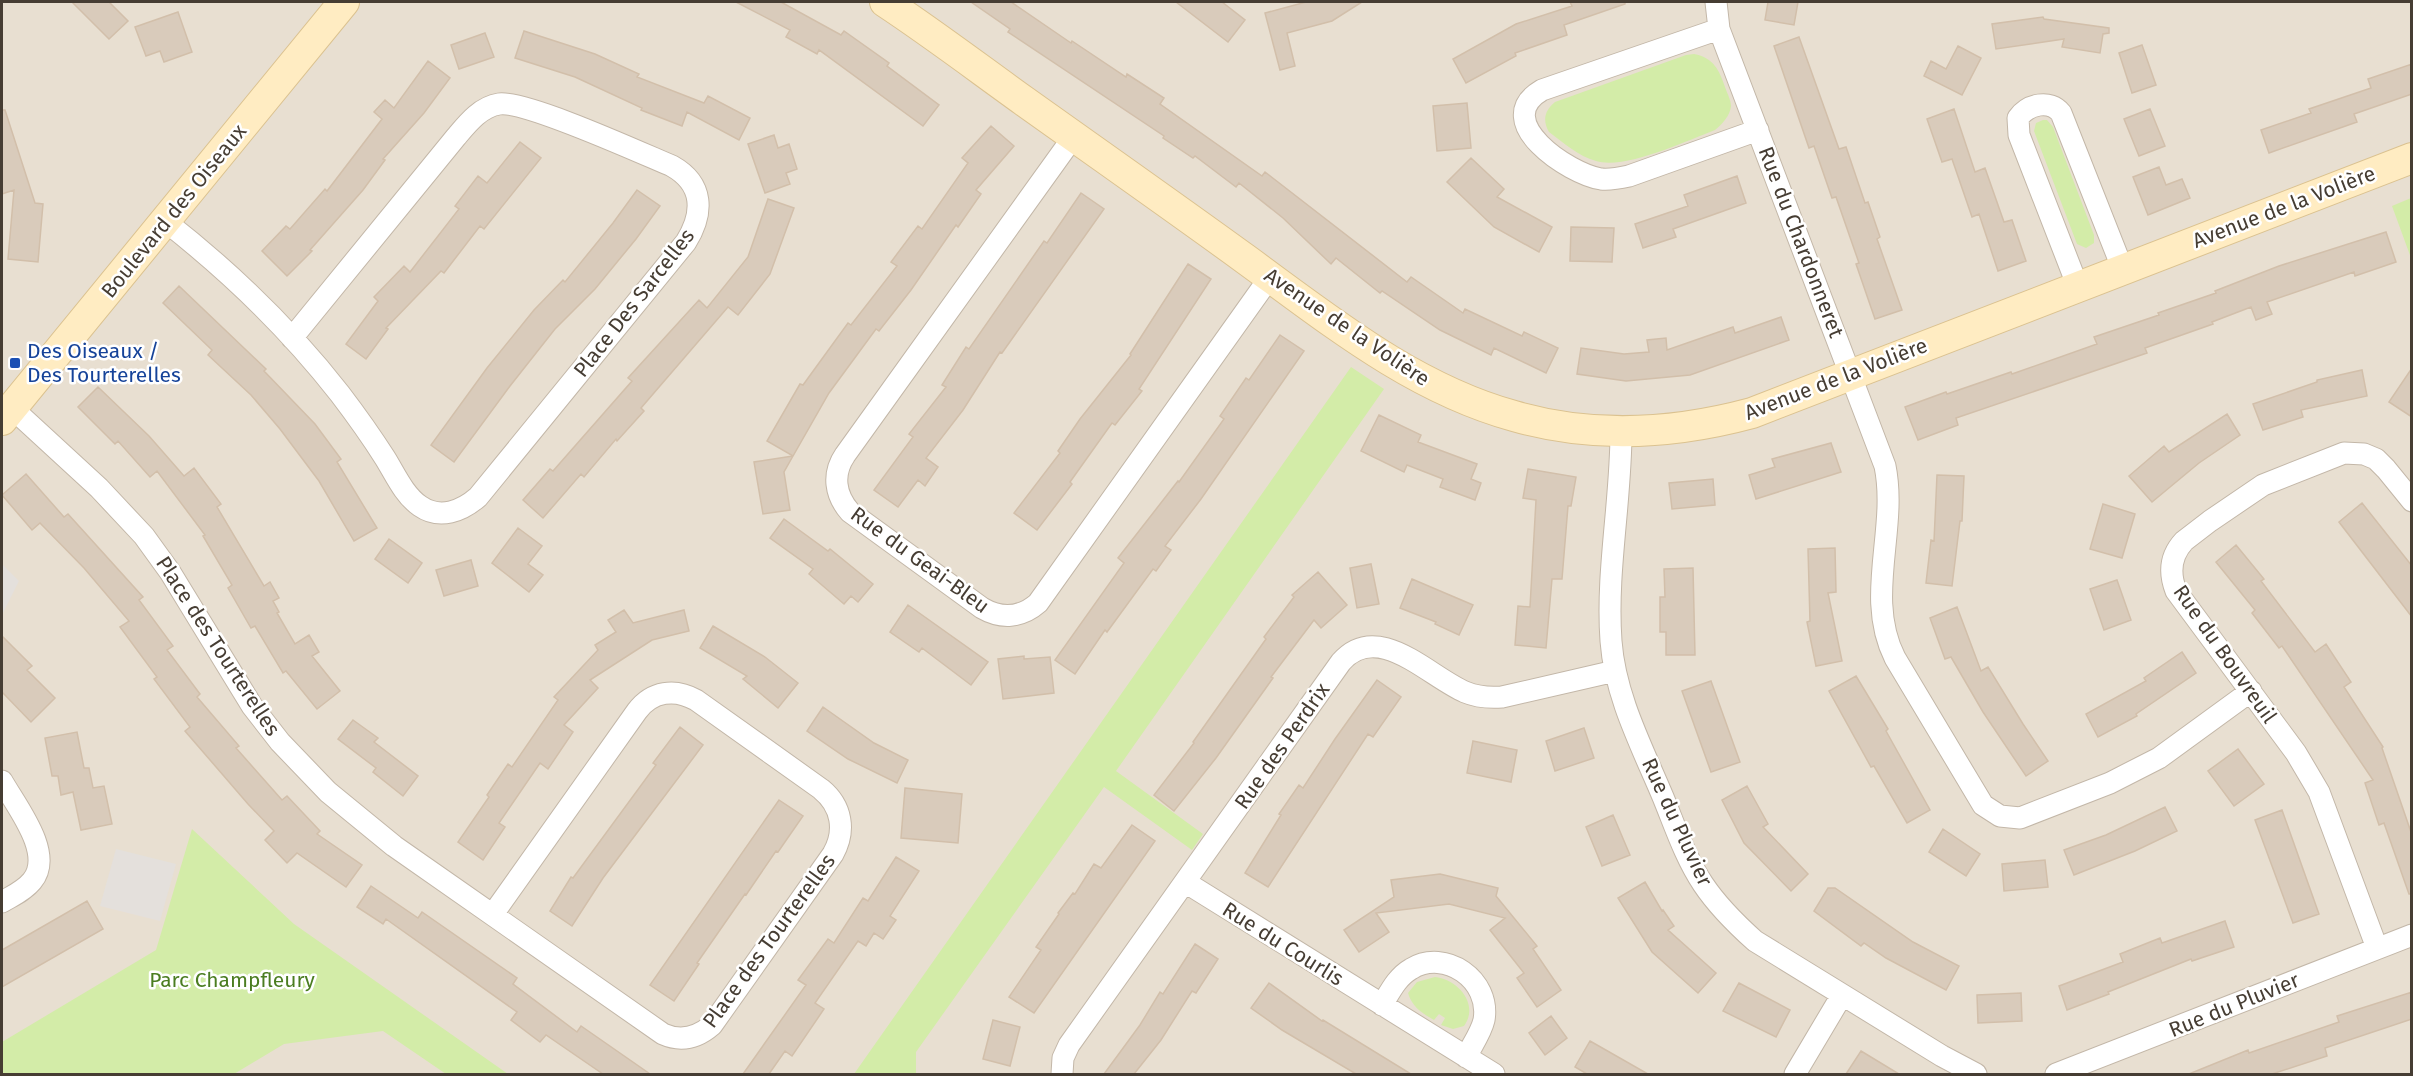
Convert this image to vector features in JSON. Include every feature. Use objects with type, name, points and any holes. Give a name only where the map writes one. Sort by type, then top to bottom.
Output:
[{"type":"street","name":"Boulevard des Oiseaux","points":[[7,414],[344,2]]},
{"type":"street","name":"Rue du Chardonneret","points":[[1716,2],[1719,29],[1851,375],[1887,477],[1888,500],[1881,608],[1887,639],[1895,658],[1988,810],[2000,816],[2020,818],[2127,776],[2174,748],[2251,691]]},
{"type":"street","name":"Avenue de la Volière","points":[[894,4],[1270,277],[1388,359],[1458,397],[1514,416],[1541,423],[1621,432],[1682,428],[1734,417],[1851,375],[2412,158]]},
{"type":"street","name":"Rue du Chardonneret","points":[[1719,29],[1542,90],[1528,104],[1524,116],[1527,130],[1537,142],[1572,168],[1591,176],[1610,179],[1629,176],[1758,130]]},
{"type":"street","name":"Place Des Sarcelles","points":[[165,221],[214,262],[292,338],[349,405],[414,501],[421,507],[440,513],[460,510],[478,497],[686,242],[698,218],[698,199],[694,188],[682,172],[672,166],[517,105],[501,103],[492,105],[473,118],[456,137],[292,338]]},
{"type":"street","points":[[2078,287],[2019,135],[2018,118],[2031,108],[2054,106],[2061,113],[2123,270]]},
{"type":"street","name":"Rue du Geai-Bleu","points":[[1074,136],[852,445],[841,461],[837,474],[839,494],[850,512],[982,608],[1001,616],[1014,615],[1027,611],[1038,603],[1270,277]]},
{"type":"street","name":"Place des Tourterelles","points":[[7,414],[99,488],[144,536],[176,581],[245,696],[295,759],[328,792],[370,828],[657,1031],[675,1038],[695,1036],[707,1030],[716,1020],[833,854],[840,834],[838,812],[831,799],[821,789],[696,700],[675,693],[661,694],[647,700],[637,711],[493,914]]},
{"type":"street","name":"Rue du Pluvier","points":[[1621,432],[1621,474],[1610,607],[1615,671],[1623,698],[1684,848],[1703,884],[1729,916],[1755,941],[1955,1064],[1976,1074]]},
{"type":"street","name":"Rue du Bouvreuil","points":[[2377,948],[2316,785],[2296,753],[2176,591],[2172,578],[2172,565],[2176,552],[2184,541],[2263,485],[2344,453],[2364,454],[2376,459],[2412,501]]},
{"type":"street","name":"Rue des Perdrix","points":[[1062,1074],[1063,1058],[1069,1045],[1341,662],[1356,649],[1368,645],[1387,647],[1457,688],[1483,697],[1502,698],[1615,671]]},
{"type":"street","points":[[2,781],[37,845],[40,862],[31,883],[2,902]]},
{"type":"street","name":"Rue du Courlis","points":[[1185,882],[1494,1074]]},
{"type":"street","name":"Rue du Pluvier","points":[[2056,1074],[2084,1070],[2412,935]]},
{"type":"street","points":[[1382,1005],[1399,979],[1418,966],[1441,963],[1461,970],[1477,985],[1484,1006],[1481,1028],[1466,1057]]},
{"type":"street","points":[[1795,1074],[1842,995]]},
{"type":"shaded area","points":[[2,2],[2411,2],[2411,1074],[2,1074]]},
{"type":"shaded area","points":[[2,564],[19,581],[2,615]]},
{"type":"shaded area","points":[[116,849],[176,864],[160,921],[100,906]]},
{"type":"green space","points":[[1694,54],[1706,58],[1715,66],[1730,101],[1731,106],[1727,116],[1715,130],[1639,158],[1608,163],[1583,156],[1549,132],[1546,116],[1549,108],[1555,102]]},
{"type":"green space","points":[[2047,120],[2053,127],[2094,235],[2094,243],[2086,248],[2077,244],[2034,131],[2036,123]]},
{"type":"green space","points":[[2411,198],[2411,258],[2392,206]]},
{"type":"green space","points":[[1351,367],[1384,389],[1116,771],[1203,834],[1192,850],[1104,787],[916,1052],[916,1074],[854,1074]]},
{"type":"green space","name":"Parc Champfleury","points":[[192,829],[294,924],[508,1074],[446,1074],[383,1031],[284,1044],[234,1074],[2,1074],[2,1042],[156,950]]},
{"type":"green space","points":[[1435,977],[1451,982],[1464,994],[1469,1009],[1464,1026],[1453,1029],[1441,1025],[1445,1018],[1439,1014],[1434,1020],[1412,1002],[1408,993],[1417,982]]},
{"type":"building","points":[[72,2],[109,2],[128,21],[109,39]]},
{"type":"building","points":[[736,2],[781,2],[841,35],[844,31],[889,63],[887,66],[939,105],[923,126],[819,50],[817,54],[786,37],[790,30]]},
{"type":"building","points":[[971,2],[1011,2],[1071,43],[1072,41],[1126,77],[1127,74],[1164,98],[1160,104],[1262,176],[1265,172],[1407,282],[1411,277],[1463,313],[1465,309],[1522,336],[1524,332],[1558,348],[1546,373],[1494,348],[1491,355],[1440,330],[1382,291],[1380,293],[1336,258],[1331,264],[1283,218],[1239,183],[1236,187],[1195,156],[1193,158],[1163,138],[1164,136],[1008,32],[1010,29]]},
{"type":"building","points":[[1176,2],[1222,2],[1245,20],[1228,42]]},
{"type":"building","points":[[1306,2],[1362,2],[1332,21],[1287,33],[1295,66],[1280,70],[1265,13]]},
{"type":"building","points":[[1570,2],[1625,2],[1625,4],[1564,25],[1567,35],[1515,53],[1516,56],[1466,83],[1453,59],[1516,24],[1572,6]]},
{"type":"building","points":[[1768,2],[1798,2],[1794,25],[1765,20]]},
{"type":"building","points":[[178,12],[192,52],[164,62],[160,51],[146,56],[135,27]]},
{"type":"building","points":[[2043,17],[2044,19],[2109,28],[2109,33],[2103,34],[2100,53],[2062,47],[2064,39],[1996,49],[1992,24]]},
{"type":"building","points":[[524,31],[595,54],[639,74],[637,77],[704,103],[708,96],[750,118],[739,140],[687,112],[682,126],[641,110],[642,108],[575,77],[515,58]]},
{"type":"building","points":[[485,33],[494,57],[459,69],[451,45]]},
{"type":"building","points":[[1799,37],[1839,149],[1846,147],[1865,203],[1868,202],[1880,237],[1877,239],[1902,310],[1875,319],[1856,264],[1859,263],[1836,197],[1832,198],[1814,146],[1809,148],[1774,46]]},
{"type":"building","points":[[2142,45],[2156,85],[2132,93],[2119,53]]},
{"type":"building","points":[[1958,46],[1981,58],[1962,95],[1924,76],[1931,61],[1946,69]]},
{"type":"building","points":[[428,61],[450,78],[424,113],[383,159],[385,160],[363,190],[310,250],[312,251],[287,276],[262,251],[286,226],[290,229],[325,189],[327,191],[382,119],[374,112],[385,100],[394,108]]},
{"type":"building","points":[[2412,64],[2412,94],[2354,114],[2357,122],[2269,153],[2261,130],[2311,113],[2309,109],[2371,88],[2368,79]]},
{"type":"building","points":[[1467,103],[1471,148],[1437,151],[1433,106]]},
{"type":"building","points":[[1954,109],[1975,172],[1985,168],[2004,222],[2012,220],[2026,261],[1998,271],[1979,214],[1972,217],[1952,159],[1942,162],[1927,119]]},
{"type":"building","points":[[2150,109],[2165,146],[2139,156],[2124,119]]},
{"type":"building","points":[[2,110],[5,110],[35,203],[43,204],[38,262],[8,259],[14,190],[2,194]]},
{"type":"building","points":[[991,126],[1014,146],[976,190],[981,194],[958,227],[956,225],[911,290],[879,331],[876,329],[829,393],[793,456],[767,441],[800,384],[803,385],[848,323],[851,325],[897,266],[891,262],[918,226],[922,229],[968,163],[962,158]]},
{"type":"building","points":[[774,135],[778,148],[789,144],[797,169],[786,173],[790,184],[765,193],[748,144]]},
{"type":"building","points":[[520,142],[541,158],[484,229],[480,226],[444,273],[441,271],[386,328],[388,329],[366,359],[346,344],[378,301],[374,297],[404,266],[410,272],[459,209],[455,206],[478,176],[487,183]]},
{"type":"building","points":[[1471,158],[1504,189],[1497,197],[1552,227],[1539,252],[1494,227],[1447,182]]},
{"type":"building","points":[[2159,167],[2166,185],[2182,179],[2190,198],[2148,215],[2133,177]]},
{"type":"building","points":[[1737,176],[1746,203],[1673,229],[1676,237],[1643,248],[1635,224],[1688,206],[1684,195]]},
{"type":"building","points":[[637,190],[660,206],[595,289],[555,329],[454,462],[431,445],[487,368],[534,310],[563,280],[565,282]]},
{"type":"building","points":[[1081,193],[1104,209],[1002,353],[1000,352],[963,410],[926,458],[938,467],[925,486],[918,480],[898,507],[874,490],[913,437],[909,434],[946,387],[942,385],[966,347],[969,349],[1044,241],[1047,243]]},
{"type":"building","points":[[768,199],[794,208],[770,274],[738,315],[728,307],[641,408],[644,411],[617,441],[616,439],[584,477],[581,474],[543,518],[523,500],[550,469],[553,471],[632,381],[628,378],[699,300],[707,308],[748,257]]},
{"type":"building","points":[[1571,227],[1614,228],[1612,262],[1570,261]]},
{"type":"building","points":[[2386,232],[2396,262],[2355,276],[2354,272],[2267,302],[2272,314],[2256,320],[2251,307],[2212,322],[2213,324],[2145,348],[2147,353],[1956,418],[1958,425],[1918,440],[1905,407],[1946,392],[1947,394],[2011,372],[2012,374],[2097,344],[2094,337],[2159,315],[2158,313],[2216,293],[2215,291],[2279,266]]},
{"type":"building","points":[[1188,264],[1211,279],[1139,389],[1142,391],[1115,425],[1112,423],[1070,482],[1072,484],[1037,530],[1014,513],[1060,453],[1058,451],[1080,419],[1131,355]]},
{"type":"building","points":[[179,286],[266,369],[264,371],[315,424],[341,459],[337,462],[377,528],[354,541],[319,481],[280,429],[251,395],[208,355],[212,350],[163,303]]},
{"type":"building","points":[[1781,317],[1789,340],[1690,375],[1626,381],[1577,374],[1581,348],[1624,354],[1649,352],[1647,340],[1666,338],[1667,350],[1733,327],[1735,333]]},
{"type":"building","points":[[1280,335],[1304,351],[1201,499],[1165,546],[1171,550],[1156,571],[1153,569],[1107,632],[1105,630],[1075,674],[1055,660],[1124,563],[1118,558],[1179,482],[1224,419],[1220,416],[1246,378],[1249,380]]},
{"type":"building","points":[[2412,368],[2412,417],[2389,402]]},
{"type":"building","points":[[2362,370],[2367,396],[2301,410],[2303,417],[2263,430],[2253,404],[2317,382],[2317,380]]},
{"type":"building","points":[[98,387],[149,436],[184,476],[194,468],[221,504],[217,507],[264,586],[270,582],[279,598],[273,601],[279,612],[277,613],[295,644],[309,635],[319,652],[312,656],[340,691],[317,709],[286,671],[283,673],[255,626],[251,628],[228,588],[232,585],[203,536],[205,535],[157,471],[150,477],[118,441],[115,444],[78,407]]},
{"type":"building","points":[[2227,414],[2240,435],[2199,463],[2152,502],[2129,476],[2164,446],[2169,452]]},
{"type":"building","points":[[1379,415],[1421,435],[1418,442],[1477,464],[1471,479],[1481,483],[1475,500],[1440,487],[1443,479],[1407,465],[1404,472],[1361,451]]},
{"type":"building","points":[[1831,443],[1841,472],[1756,499],[1749,475],[1775,467],[1772,459]]},
{"type":"building","points":[[793,456],[784,472],[790,510],[763,514],[754,462]]},
{"type":"building","points":[[1528,469],[1576,477],[1571,506],[1568,506],[1562,579],[1552,579],[1546,648],[1515,645],[1518,606],[1530,607],[1536,500],[1523,498]]},
{"type":"building","points":[[26,474],[64,517],[68,514],[143,597],[139,600],[173,646],[167,650],[200,694],[197,697],[239,746],[236,748],[282,800],[287,796],[320,831],[317,834],[362,865],[346,887],[297,853],[287,863],[265,840],[274,831],[185,731],[190,727],[154,679],[157,677],[120,627],[129,621],[84,568],[40,523],[32,530],[2,495]]},
{"type":"building","points":[[1937,475],[1964,476],[1962,521],[1960,521],[1952,586],[1926,583],[1931,540],[1934,541]]},
{"type":"building","points":[[1713,479],[1715,505],[1672,509],[1669,483]]},
{"type":"building","points":[[2362,503],[2412,566],[2412,617],[2339,522]]},
{"type":"building","points":[[2103,504],[2135,514],[2122,558],[2090,549]]},
{"type":"building","points":[[784,519],[828,551],[830,549],[873,584],[858,602],[851,596],[844,604],[809,574],[813,569],[770,538]]},
{"type":"building","points":[[518,528],[542,546],[528,564],[543,575],[529,592],[492,563]]},
{"type":"building","points":[[389,539],[422,563],[408,583],[375,559]]},
{"type":"building","points":[[2236,545],[2264,579],[2261,581],[2315,652],[2326,644],[2351,682],[2344,687],[2383,747],[2412,835],[2412,894],[2409,894],[2384,823],[2379,825],[2365,783],[2373,780],[2282,646],[2279,648],[2252,613],[2255,610],[2216,562]]},
{"type":"building","points":[[1835,548],[1836,592],[1828,593],[1842,661],[1816,666],[1807,622],[1810,621],[1808,549]]},
{"type":"building","points":[[471,560],[478,586],[444,596],[436,570]]},
{"type":"building","points":[[1371,564],[1379,604],[1357,608],[1350,568]]},
{"type":"building","points":[[1693,568],[1695,655],[1666,655],[1666,632],[1660,632],[1660,597],[1665,597],[1664,569]]},
{"type":"building","points":[[1318,572],[1347,605],[1321,628],[1314,620],[1271,677],[1273,678],[1216,758],[1174,811],[1154,795],[1194,743],[1266,639],[1264,637],[1294,597],[1292,595]]},
{"type":"building","points":[[1412,579],[1473,605],[1459,635],[1435,624],[1436,622],[1400,608]]},
{"type":"building","points":[[2117,580],[2131,620],[2104,630],[2090,589]]},
{"type":"building","points":[[908,605],[988,662],[971,685],[922,648],[919,652],[890,632]]},
{"type":"building","points":[[1957,607],[1981,671],[1988,667],[2048,761],[2026,776],[1983,712],[1951,657],[1945,659],[1930,618]]},
{"type":"building","points":[[624,610],[633,623],[684,610],[689,631],[652,640],[590,680],[598,688],[564,725],[573,732],[548,769],[540,763],[499,823],[505,827],[483,860],[458,842],[489,797],[487,795],[508,764],[512,767],[558,700],[554,697],[598,650],[595,645],[616,632],[608,620]]},
{"type":"building","points":[[713,626],[765,657],[798,683],[778,708],[743,679],[747,676],[700,648]]},
{"type":"building","points":[[2,636],[32,666],[27,670],[55,698],[31,722],[2,692]]},
{"type":"building","points":[[2182,652],[2196,673],[2136,714],[2137,716],[2098,737],[2086,714],[2146,681],[2144,678]]},
{"type":"building","points":[[1024,656],[1024,659],[1050,657],[1054,693],[1003,699],[998,659]]},
{"type":"building","points":[[1856,676],[1888,729],[1886,731],[1930,810],[1907,823],[1874,766],[1871,767],[1829,691]]},
{"type":"building","points":[[1377,680],[1401,697],[1373,737],[1368,734],[1268,887],[1245,873],[1281,815],[1279,814],[1299,785],[1303,788]]},
{"type":"building","points":[[1711,681],[1740,762],[1711,772],[1682,691]]},
{"type":"building","points":[[823,707],[874,743],[908,760],[897,783],[848,759],[807,731]]},
{"type":"building","points":[[353,720],[378,738],[374,742],[418,776],[403,796],[373,772],[376,768],[338,739]]},
{"type":"building","points":[[680,727],[703,745],[603,878],[572,926],[550,911],[571,877],[573,878],[656,765],[653,763]]},
{"type":"building","points":[[1584,728],[1594,758],[1555,771],[1546,741]]},
{"type":"building","points":[[77,732],[84,768],[89,768],[93,788],[104,786],[112,824],[81,830],[73,792],[61,795],[58,776],[52,776],[45,738]]},
{"type":"building","points":[[1473,741],[1517,750],[1511,782],[1467,773]]},
{"type":"building","points":[[2238,749],[2264,784],[2234,806],[2208,771]]},
{"type":"building","points":[[1747,786],[1768,824],[1763,827],[1808,874],[1791,891],[1744,843],[1722,800]]},
{"type":"building","points":[[905,788],[962,794],[958,843],[901,838]]},
{"type":"building","points":[[779,800],[803,816],[745,894],[697,963],[699,964],[674,1001],[650,985]]},
{"type":"building","points":[[2165,807],[2177,831],[2135,851],[2074,875],[2064,850],[2106,835]]},
{"type":"building","points":[[2282,810],[2319,914],[2293,923],[2255,820]]},
{"type":"building","points":[[1613,815],[1630,855],[1602,866],[1586,827]]},
{"type":"building","points":[[1132,825],[1155,841],[1034,1013],[1009,997],[1041,950],[1036,947],[1058,913],[1073,893],[1075,894],[1094,864],[1101,868]]},
{"type":"building","points":[[1943,829],[1980,854],[1966,876],[1929,852]]},
{"type":"building","points":[[896,857],[919,871],[890,916],[896,920],[883,939],[874,933],[866,946],[858,941],[815,1003],[824,1009],[792,1056],[785,1051],[769,1074],[743,1074],[806,985],[798,980],[828,939],[834,943],[863,898],[868,901]]},
{"type":"building","points":[[2045,860],[2048,887],[2004,891],[2002,864]]},
{"type":"building","points":[[1440,874],[1498,888],[1496,896],[1537,946],[1533,949],[1561,990],[1537,1007],[1517,978],[1524,973],[1490,930],[1505,918],[1449,904],[1376,913],[1389,932],[1359,952],[1344,930],[1394,897],[1391,880]]},
{"type":"building","points":[[1645,882],[1674,926],[1668,930],[1716,973],[1698,993],[1652,952],[1618,898]]},
{"type":"building","points":[[371,886],[418,918],[422,912],[517,978],[513,984],[577,1032],[581,1026],[650,1074],[603,1074],[546,1035],[540,1042],[511,1020],[517,1012],[386,919],[383,924],[357,907]]},
{"type":"building","points":[[1828,888],[1835,888],[1913,942],[1959,966],[1946,990],[1886,958],[1864,943],[1861,946],[1814,911]]},
{"type":"building","points":[[87,901],[103,929],[2,987],[2,950]]},
{"type":"building","points":[[2225,921],[2234,947],[2192,961],[2191,959],[2067,1010],[2059,986],[2123,962],[2120,954],[2160,938],[2162,943]]},
{"type":"building","points":[[1195,944],[1218,959],[1196,993],[1192,991],[1161,1040],[1134,1074],[1104,1074],[1140,1025],[1160,992],[1163,994]]},
{"type":"building","points":[[1269,983],[1322,1021],[1411,1074],[1356,1074],[1282,1030],[1251,1008]]},
{"type":"building","points":[[1739,983],[1790,1010],[1776,1037],[1723,1011]]},
{"type":"building","points":[[2412,992],[2412,1019],[2325,1048],[2327,1056],[2272,1074],[2189,1074],[2248,1050],[2249,1053],[2339,1022],[2337,1016]]},
{"type":"building","points":[[2021,993],[2022,1021],[1978,1023],[1977,995]]},
{"type":"building","points":[[1551,1016],[1567,1038],[1545,1055],[1529,1033]]},
{"type":"building","points":[[993,1020],[1020,1027],[1010,1066],[983,1059]]},
{"type":"building","points":[[1590,1041],[1648,1074],[1587,1074],[1575,1067]]},
{"type":"building","points":[[1861,1051],[1899,1074],[1846,1074]]},
{"type":"place","name":"Des Oiseaux / Des Tourterelles","points":[[15,363]]}]
